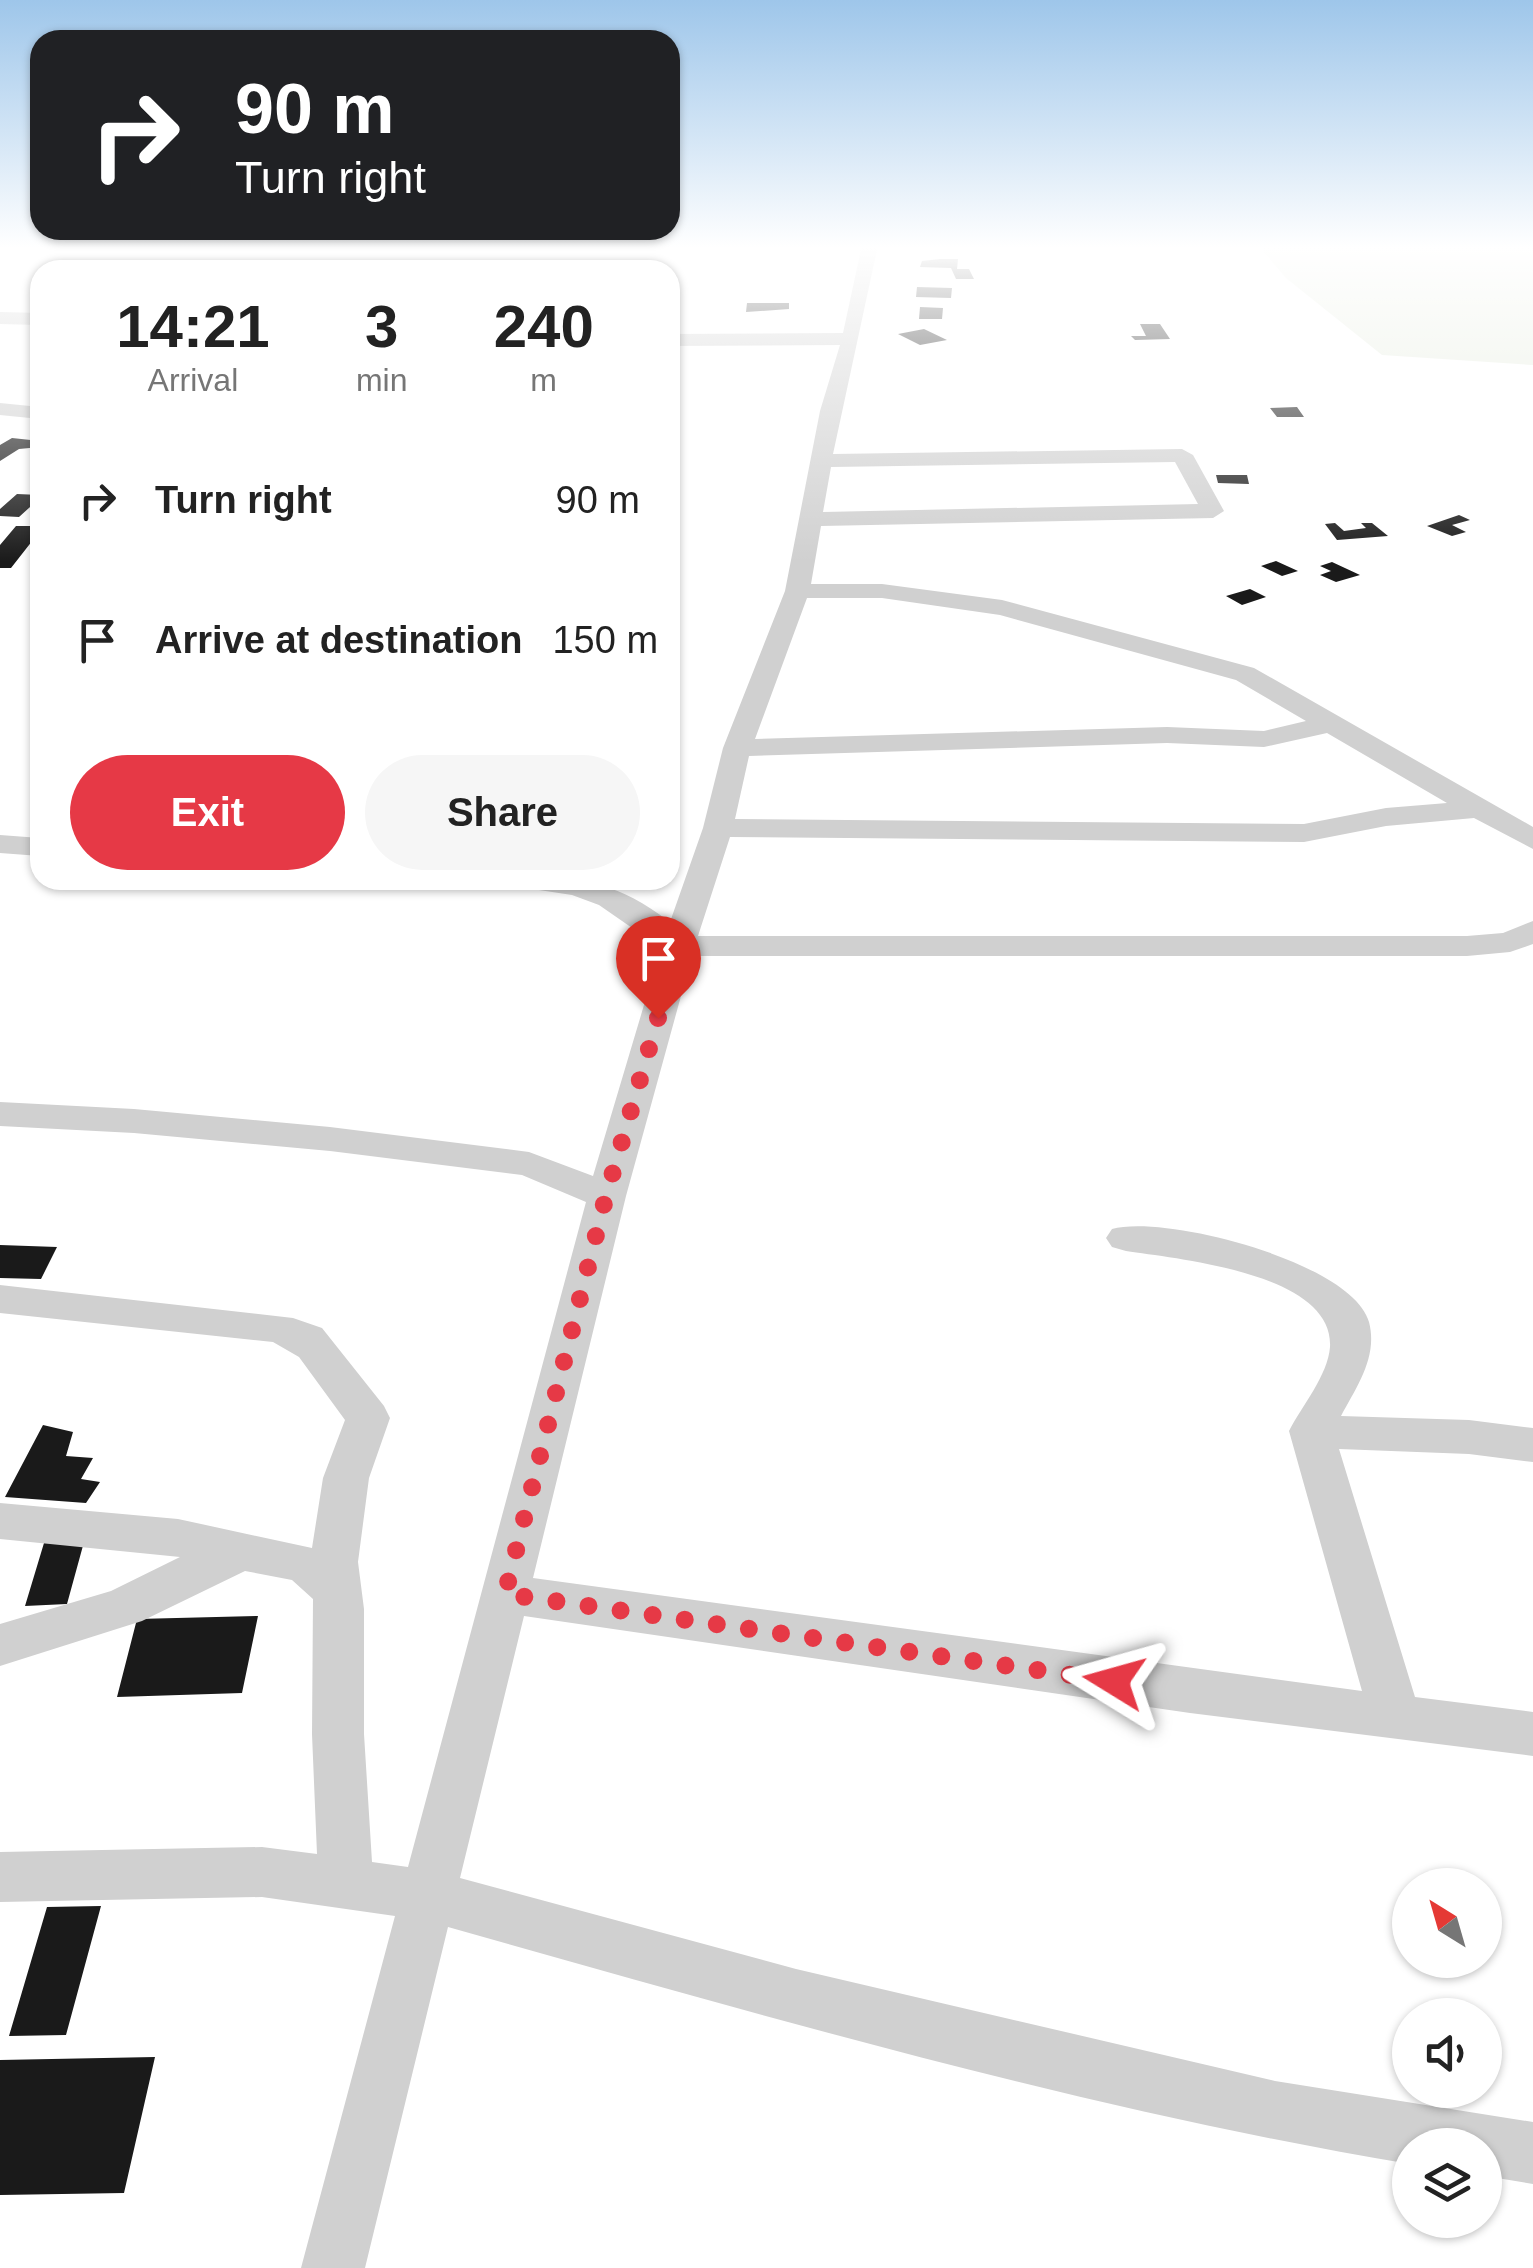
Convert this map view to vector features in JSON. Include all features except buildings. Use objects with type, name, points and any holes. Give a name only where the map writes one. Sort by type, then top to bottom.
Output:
[{"type":"street","points":[[333,2268],[606,1196],[678,946],[718,828],[737,748],[796,590],[830,410],[847,351]]},
{"type":"street","points":[[0,409],[30,412]]},
{"type":"street","points":[[809,519],[1213,511],[1182,454],[823,461]]},
{"type":"street","points":[[796,590],[882,591],[1002,608],[1246,674],[1533,840]]},
{"type":"street","points":[[737,748],[1167,735],[1264,739],[1334,722]]},
{"type":"street","points":[[718,828],[1304,833],[1386,817],[1478,809]]},
{"type":"street","points":[[0,844],[30,846]]},
{"type":"street","points":[[595,890],[643,914],[678,946],[1467,946],[1510,942],[1533,931]]},
{"type":"street","points":[[0,1114],[330,1139],[530,1164],[606,1196]]},
{"type":"street","points":[[1126,1238],[1226,1254],[1283,1272],[1314,1285],[1342,1308],[1351,1328],[1351,1349],[1311,1431],[1395,1717]]},
{"type":"street","points":[[0,1299],[278,1328],[306,1338],[368,1418],[346,1478],[334,1562],[340,1608],[338,1734],[346,1884]]},
{"type":"street","points":[[1311,1431],[1470,1437],[1533,1445]]},
{"type":"street","points":[[0,1521],[164,1536],[243,1551],[304,1564],[336,1592]]},
{"type":"street","points":[[0,1645],[124,1607],[243,1551]]},
{"type":"street","points":[[505,1594],[1533,1734]]},
{"type":"street","points":[[0,1877],[262,1872],[427,1895],[796,1997],[1256,2107],[1392,2130]]},
{"type":"street","points":[[1502,2148],[1533,2153]]},
{"type":"shaded area","points":[[1377,351],[1533,351],[1533,365],[1382,355]]},
{"type":"route","points":[[658,1018],[606,1196],[505,1594],[1114,1681]]}]
